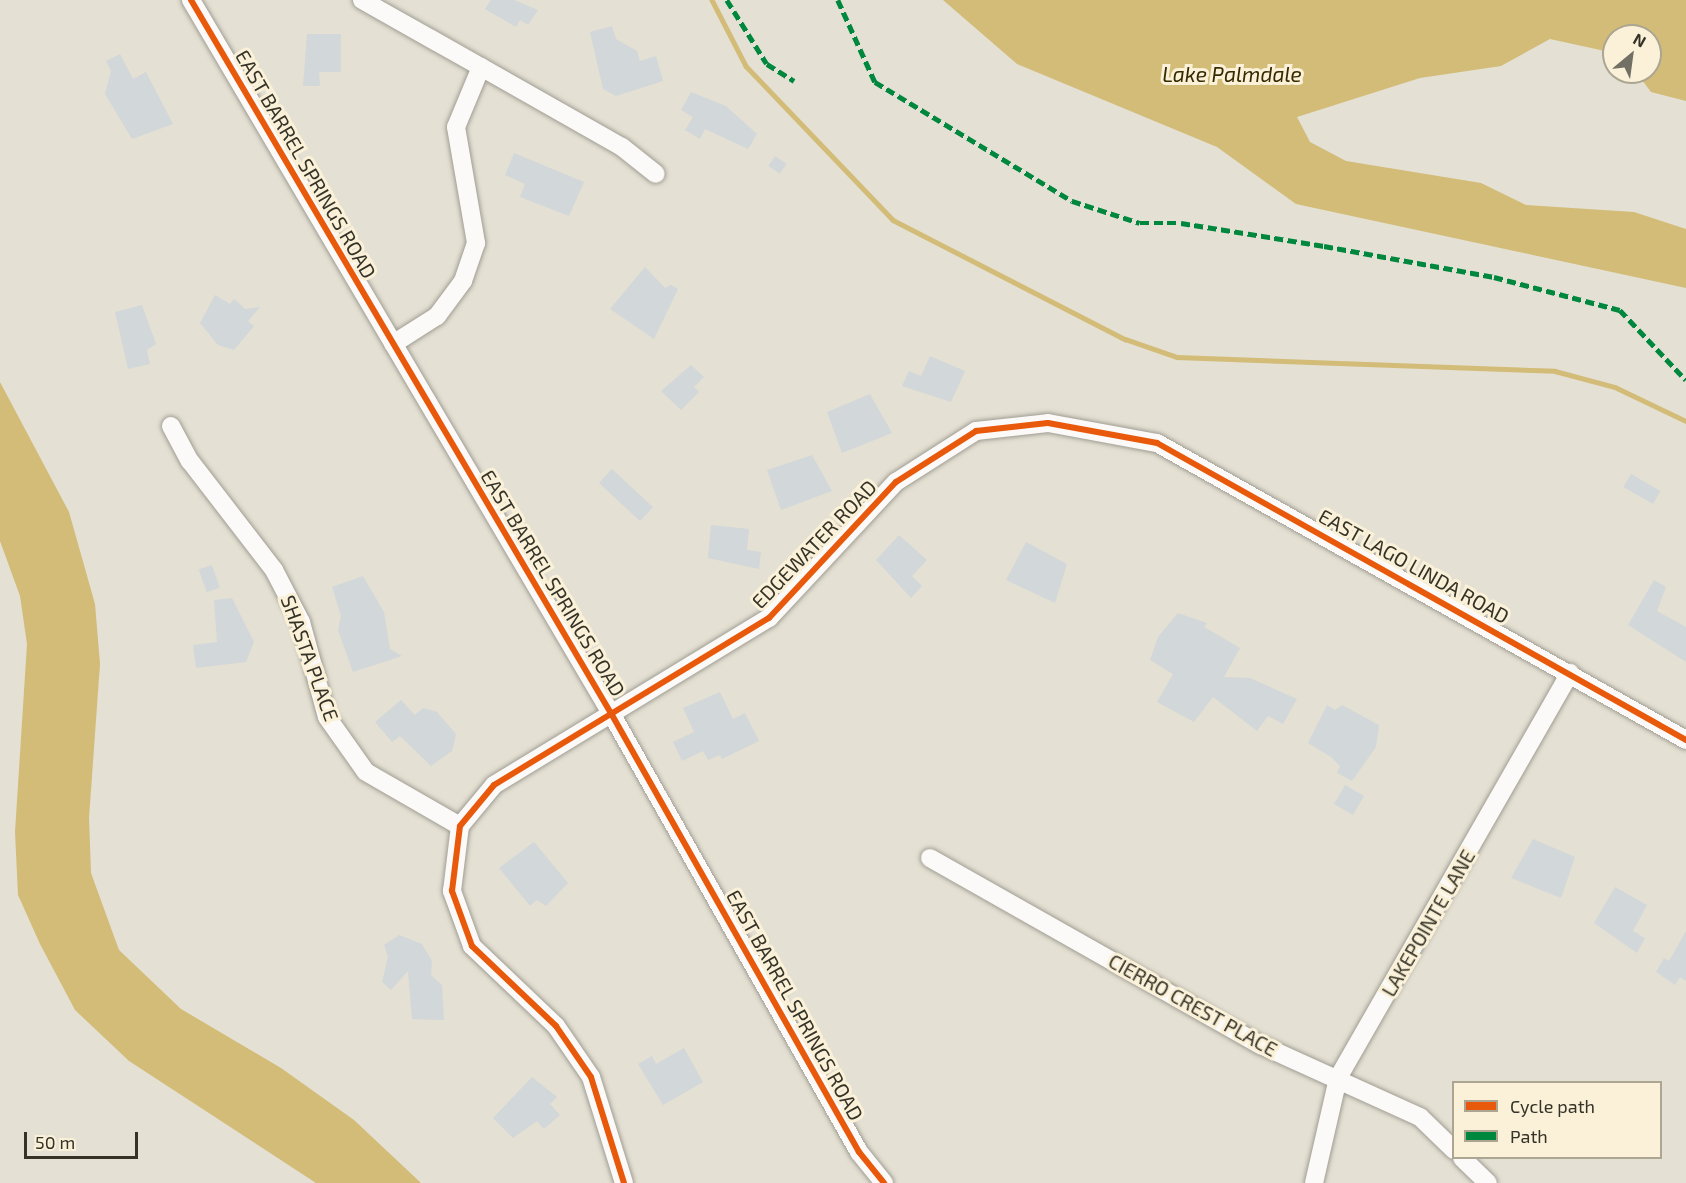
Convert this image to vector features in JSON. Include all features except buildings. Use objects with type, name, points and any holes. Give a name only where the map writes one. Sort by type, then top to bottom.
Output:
[{"type":"street","name":"EAST BARREL SPRINGS ROAD","points":[[191,0],[612,715],[859,1152],[884,1183]]},
{"type":"street","points":[[362,0],[622,147],[656,174]]},
{"type":"street","points":[[393,344],[437,316],[464,281],[476,243],[456,127],[481,67]]},
{"type":"street","name":"EDGEWATER ROAD","points":[[460,826],[494,785],[769,618],[896,482],[976,431],[1048,423],[1120,432]]},
{"type":"street","name":"SHASTA PLACE","points":[[171,426],[190,460],[274,570],[301,622],[327,717],[366,772],[460,826]]},
{"type":"street","name":"EAST LAGO LINDA ROAD","points":[[1120,432],[1157,442],[1221,476],[1686,740]]},
{"type":"street","name":"LAKEPOINTE LANE","points":[[1314,1183],[1338,1078],[1570,673]]},
{"type":"street","points":[[460,826],[452,891],[472,946],[556,1026],[591,1077],[624,1183]]},
{"type":"street","name":"CIERRO CREST PLACE","points":[[930,858],[1261,1045],[1420,1117],[1452,1148]]},
{"type":"street","points":[[1463,1159],[1488,1183]]},
{"type":"water","name":"Lake Palmdale","points":[[943,0],[1686,0],[1686,101],[1651,92],[1645,84],[1662,84],[1662,24],[1602,24],[1602,50],[1550,39],[1501,66],[1420,78],[1297,117],[1310,142],[1346,161],[1481,183],[1526,205],[1634,212],[1686,229],[1686,288],[1296,204],[1217,147],[1017,64]]},
{"type":"water","points":[[0,382],[69,512],[95,604],[100,664],[89,818],[91,873],[119,950],[181,1009],[281,1068],[354,1120],[421,1183],[316,1183],[129,1061],[75,1010],[40,944],[18,895],[15,832],[27,644],[20,596],[0,541]]},
{"type":"waterway","points":[[712,0],[746,66],[893,220],[1125,339],[1177,357],[1555,371],[1615,387],[1686,421]]},
{"type":"marked path","points":[[727,0],[767,64],[794,81]]},
{"type":"marked path","points":[[838,0],[875,82],[1072,201],[1140,223],[1181,223],[1324,246],[1494,277],[1620,310],[1686,380]]},
{"type":"cycle path","points":[[191,0],[612,715],[859,1152],[884,1183]]},
{"type":"cycle path","points":[[624,1183],[591,1077],[556,1026],[472,946],[452,891],[460,826],[494,785],[769,618],[896,482],[976,431],[1048,423],[1157,443],[1686,740]]}]
